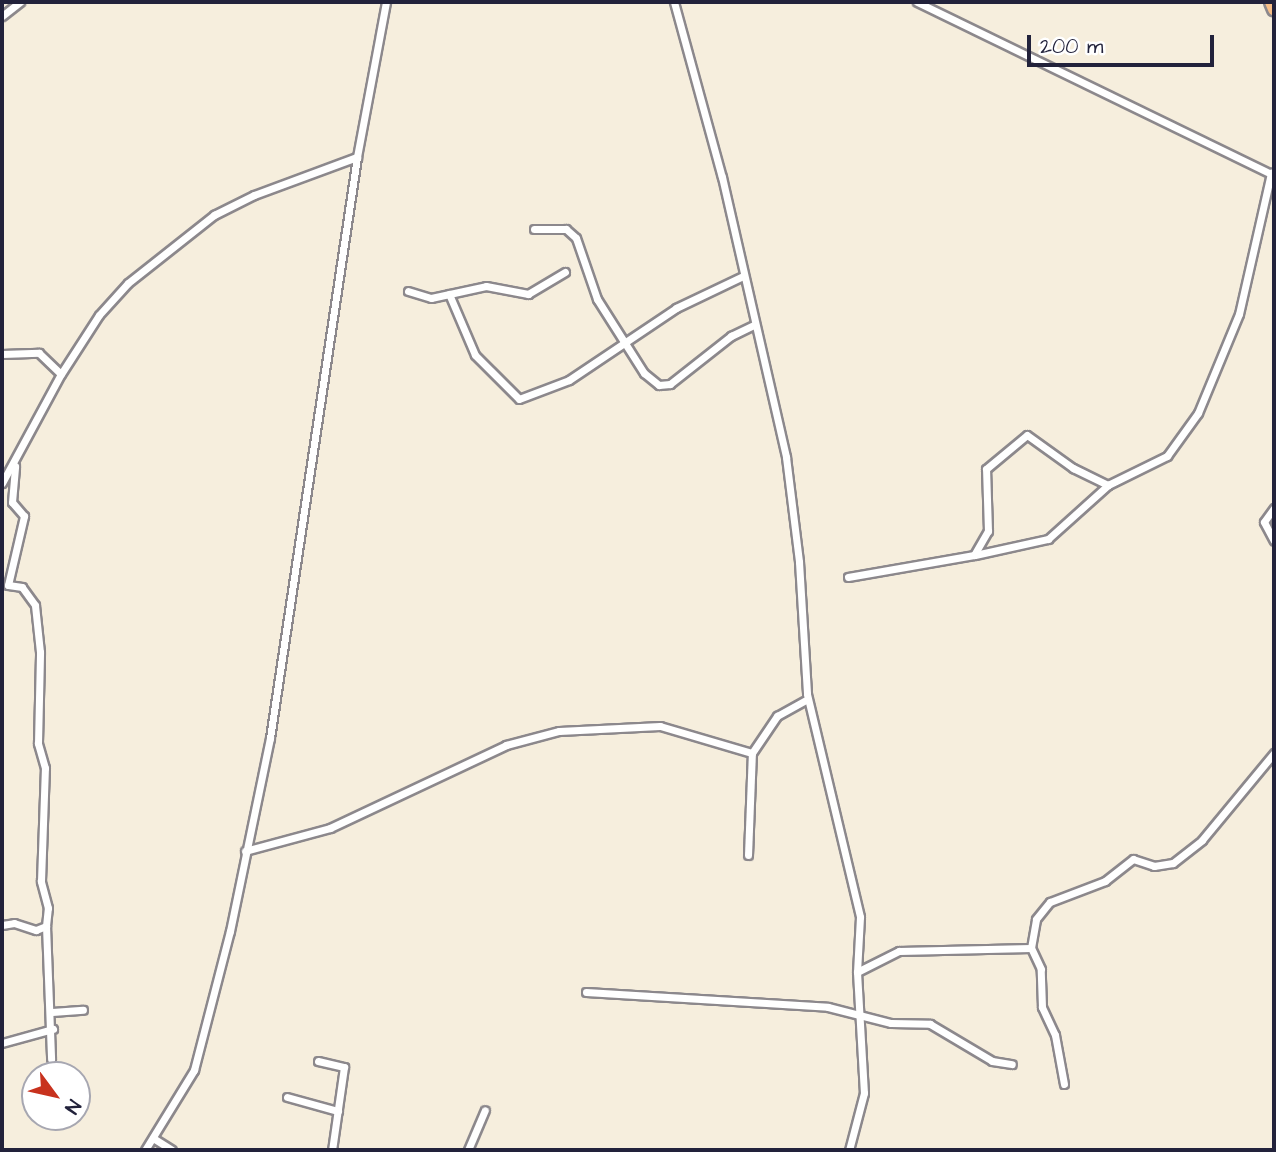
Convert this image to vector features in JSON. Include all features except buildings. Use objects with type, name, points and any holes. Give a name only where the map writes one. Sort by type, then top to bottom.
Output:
[{"type":"highway","points":[[1271,2],[1274,9]]},
{"type":"street","points":[[2,16],[20,2]]},
{"type":"street","points":[[145,1150],[194,1070],[230,931],[244,852],[270,738],[357,157],[386,2]]},
{"type":"street","points":[[674,2],[722,177],[786,457],[799,562],[808,699],[860,917],[857,972],[864,1093],[849,1150]]},
{"type":"street","points":[[848,577],[1048,539],[1108,485],[1167,456],[1198,413],[1238,314],[1273,174],[917,2]]},
{"type":"street","points":[[2,483],[15,466],[61,374],[99,315],[166,250],[214,215],[254,195],[357,157]]},
{"type":"street","points":[[534,229],[554,226],[573,234],[597,299],[627,340],[644,373],[664,386],[731,336],[754,325]]},
{"type":"street","points":[[408,291],[426,298],[486,286],[528,294],[565,272]]},
{"type":"street","points":[[449,294],[475,355],[519,399],[569,380],[693,299],[743,276]]},
{"type":"street","points":[[2,354],[39,353],[61,374]]},
{"type":"street","points":[[974,555],[988,531],[986,469],[1027,435],[1073,468],[1108,485]]},
{"type":"street","points":[[15,466],[12,502],[24,516],[8,585],[22,587],[35,605],[40,652],[38,743],[45,768],[45,850],[41,863],[53,1029],[51,1059]]},
{"type":"street","points":[[1274,508],[1264,522],[1274,541]]},
{"type":"street","points":[[748,855],[752,753],[777,716],[808,699]]},
{"type":"street","points":[[244,852],[330,828],[506,745],[559,731],[660,726],[752,753]]},
{"type":"street","points":[[1064,1084],[1055,1035],[1042,1007],[1041,970],[1031,948],[1036,919],[1050,902],[1105,881],[1133,859],[1154,866],[1173,863],[1202,840],[1274,754]]},
{"type":"street","points":[[2,925],[14,923],[36,930],[47,926]]},
{"type":"street","points":[[857,972],[899,951],[1031,948]]},
{"type":"street","points":[[586,992],[828,1007],[859,1017],[930,1024],[992,1061],[1012,1064]]},
{"type":"street","points":[[52,1012],[83,1010]]},
{"type":"street","points":[[2,1043],[53,1029]]},
{"type":"street","points":[[318,1061],[344,1067],[332,1150]]},
{"type":"street","points":[[287,1097],[338,1111]]},
{"type":"street","points":[[468,1150],[485,1110]]},
{"type":"street","points":[[153,1138],[173,1150]]}]
